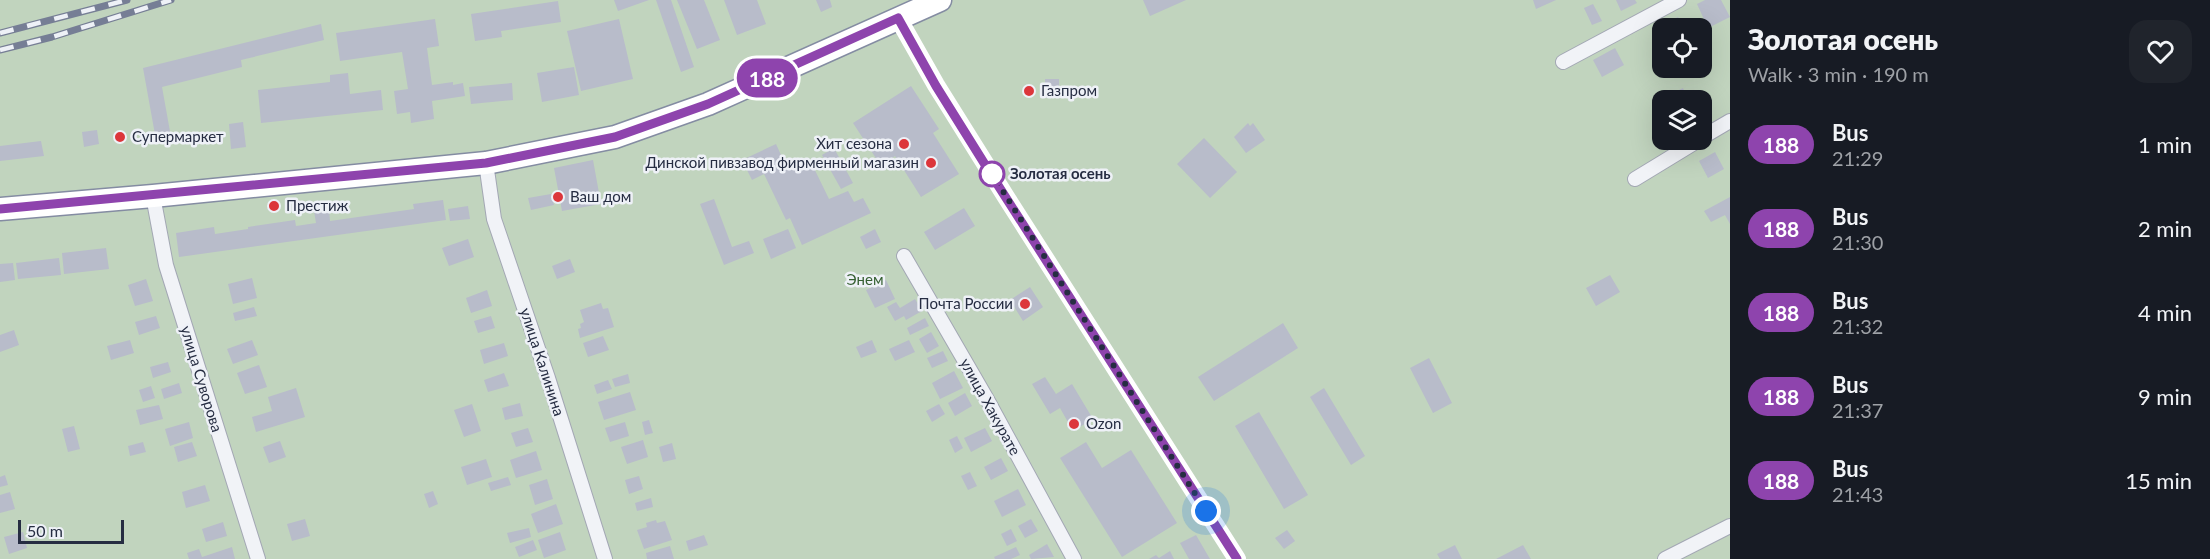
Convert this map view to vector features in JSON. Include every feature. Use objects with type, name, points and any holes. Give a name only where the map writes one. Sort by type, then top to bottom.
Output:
[{"type":"highway","points":[[0,209],[486,163],[615,137],[708,104],[940,0]]},
{"type":"main road","points":[[898,18],[936,86],[1238,559]]},
{"type":"street","points":[[1563,62],[1679,0]]},
{"type":"street","points":[[1712,132],[1730,121]]},
{"type":"street","points":[[1635,179],[1682,150]]},
{"type":"street","name":"улица Калинина","points":[[486,163],[494,219],[548,378],[605,559]]},
{"type":"street","name":"улица Суворова","points":[[153,196],[166,265],[258,559]]},
{"type":"street","name":"улица Хакурате","points":[[904,256],[988,401],[1074,559]]},
{"type":"street","points":[[1665,559],[1730,526]]},
{"type":"green space","name":"Энем","points":[[0,0],[1730,0],[1730,559],[0,559]]},
{"type":"building","points":[[614,0],[649,0],[618,11]]},
{"type":"building","points":[[656,0],[671,0],[694,67],[681,72]]},
{"type":"building","points":[[677,0],[704,0],[720,40],[697,49]]},
{"type":"building","points":[[724,0],[757,0],[766,24],[737,35]]},
{"type":"building","points":[[816,0],[830,0],[832,7],[821,12]]},
{"type":"building","points":[[1143,0],[1186,0],[1150,16]]},
{"type":"building","points":[[1533,0],[1556,0],[1536,9]]},
{"type":"building","points":[[1616,0],[1635,0],[1637,3],[1621,11]]},
{"type":"building","points":[[1705,0],[1721,0],[1730,17],[1712,26],[1712,18],[1703,18],[1697,4]]},
{"type":"building","points":[[558,1],[561,22],[501,31],[502,37],[475,41],[471,14]]},
{"type":"building","points":[[1593,4],[1602,21],[1592,25],[1584,8]]},
{"type":"building","points":[[435,19],[439,46],[427,48],[432,85],[463,83],[465,96],[432,101],[434,119],[411,123],[410,112],[397,114],[394,91],[408,89],[402,52],[340,61],[336,33]]},
{"type":"building","points":[[619,19],[633,79],[581,91],[567,31]]},
{"type":"building","points":[[321,24],[324,40],[241,60],[242,67],[162,87],[171,137],[156,140],[143,68]]},
{"type":"building","points":[[1615,48],[1624,65],[1602,77],[1593,60]]},
{"type":"building","points":[[574,67],[579,95],[542,102],[537,73]]},
{"type":"building","points":[[348,73],[350,94],[381,90],[383,110],[261,123],[258,90],[330,82],[330,75]]},
{"type":"building","points":[[1045,79],[1059,79],[1059,98],[1045,98]]},
{"type":"building","points":[[512,83],[513,100],[471,104],[469,87]]},
{"type":"building","name":"Хит сезона","points":[[911,86],[939,129],[933,133],[959,174],[921,197],[895,156],[881,166],[853,123]]},
{"type":"building","points":[[243,122],[246,147],[231,149],[229,124]]},
{"type":"building","points":[[1248,123],[1250,126],[1253,123],[1265,140],[1246,153],[1234,137]]},
{"type":"building","points":[[97,130],[99,144],[84,147],[82,132]]},
{"type":"building","points":[[1204,138],[1237,172],[1210,198],[1177,164]]},
{"type":"building","points":[[41,141],[44,156],[0,161],[0,146]]},
{"type":"building","points":[[776,144],[787,168],[809,158],[829,199],[848,191],[854,202],[863,198],[871,213],[802,245],[790,218],[786,220],[764,174],[752,180],[742,160]]},
{"type":"building","points":[[834,148],[853,183],[841,189],[822,155]]},
{"type":"building","points":[[1715,152],[1724,169],[1708,178],[1699,161]]},
{"type":"building","points":[[593,160],[601,204],[562,211],[554,168]]},
{"type":"building","points":[[551,194],[554,205],[531,210],[528,198]]},
{"type":"building","points":[[1730,197],[1730,224],[1725,215],[1711,222],[1704,211]]},
{"type":"building","points":[[714,199],[732,247],[749,241],[754,253],[724,265],[700,204]]},
{"type":"building","points":[[443,200],[446,220],[179,257],[176,233],[214,227],[215,234],[295,220],[296,226],[316,223],[314,211],[329,209],[330,221],[414,209],[413,204]]},
{"type":"building","points":[[468,206],[470,219],[450,221],[448,209]]},
{"type":"building","points":[[964,208],[975,226],[935,250],[924,232]]},
{"type":"building","points":[[788,229],[796,248],[771,259],[763,239]]},
{"type":"building","points":[[875,229],[881,242],[866,249],[860,237]]},
{"type":"building","points":[[468,239],[474,257],[449,266],[442,248]]},
{"type":"building","points":[[106,248],[109,269],[64,274],[62,253]]},
{"type":"building","points":[[59,258],[61,275],[18,279],[16,263]]},
{"type":"building","points":[[570,259],[575,272],[557,279],[552,266]]},
{"type":"building","points":[[13,263],[15,280],[0,282],[0,264]]},
{"type":"building","points":[[1610,275],[1620,292],[1596,306],[1586,288]]},
{"type":"building","points":[[252,278],[257,298],[233,304],[228,284]]},
{"type":"building","points":[[146,279],[153,301],[135,306],[128,285]]},
{"type":"building","points":[[886,280],[895,299],[875,308],[866,290]]},
{"type":"building","points":[[1030,287],[1043,307],[1023,321],[1010,300]]},
{"type":"building","points":[[487,290],[492,306],[471,313],[466,298]]},
{"type":"building","points":[[915,299],[922,311],[906,320],[904,316],[895,321],[887,307],[896,302],[900,308]]},
{"type":"building","points":[[601,303],[603,309],[608,308],[614,327],[580,338],[578,329],[584,322],[580,310]]},
{"type":"building","points":[[254,307],[257,316],[235,321],[233,313]]},
{"type":"building","points":[[156,316],[160,328],[139,335],[135,322]]},
{"type":"building","points":[[491,316],[495,328],[478,333],[474,321]]},
{"type":"building","points":[[925,318],[929,326],[910,335],[907,328]]},
{"type":"building","points":[[1283,323],[1298,348],[1214,401],[1198,377]]},
{"type":"building","points":[[14,330],[19,345],[0,352],[0,335]]},
{"type":"building","points":[[931,332],[939,346],[927,353],[919,339]]},
{"type":"building","points":[[603,336],[609,350],[588,357],[583,343]]},
{"type":"building","points":[[130,340],[134,353],[111,360],[107,346]]},
{"type":"building","points":[[252,340],[258,355],[233,364],[227,349]]},
{"type":"building","points":[[872,340],[877,352],[861,358],[856,347]]},
{"type":"building","points":[[909,340],[915,352],[895,361],[889,349]]},
{"type":"building","points":[[504,343],[508,356],[484,364],[480,350]]},
{"type":"building","points":[[943,351],[948,361],[932,368],[927,358]]},
{"type":"building","points":[[1429,358],[1452,403],[1433,413],[1410,368]]},
{"type":"building","points":[[168,362],[171,372],[153,378],[150,367]]},
{"type":"building","points":[[259,365],[267,387],[245,394],[237,373]]},
{"type":"building","points":[[954,371],[963,388],[940,399],[932,383]]},
{"type":"building","points":[[504,373],[509,386],[488,392],[484,380]]},
{"type":"building","points":[[628,374],[630,383],[615,387],[612,379]]},
{"type":"building","points":[[1045,377],[1056,394],[1072,384],[1093,419],[1073,431],[1060,408],[1050,414],[1032,384]]},
{"type":"building","points":[[608,380],[612,389],[597,394],[594,385]]},
{"type":"building","points":[[179,383],[182,393],[164,399],[161,389]]},
{"type":"building","points":[[151,386],[155,398],[143,402],[139,390]]},
{"type":"building","points":[[296,388],[305,417],[256,432],[252,417],[272,411],[268,397]]},
{"type":"building","points":[[1324,388],[1365,456],[1351,465],[1310,397]]},
{"type":"building","points":[[630,392],[636,410],[604,420],[598,402]]},
{"type":"building","points":[[965,393],[972,406],[955,416],[948,403]]},
{"type":"building","points":[[520,403],[523,416],[505,420],[502,408]]},
{"type":"building","points":[[472,404],[481,431],[464,437],[454,410]]},
{"type":"building","points":[[939,404],[945,414],[932,422],[926,411]]},
{"type":"building","points":[[159,405],[163,419],[140,425],[136,410]]},
{"type":"building","points":[[1259,412],[1308,495],[1284,509],[1235,426]]},
{"type":"building","points":[[649,420],[653,433],[645,435],[642,422]]},
{"type":"building","points":[[189,422],[193,438],[170,446],[165,429]]},
{"type":"building","points":[[625,422],[629,436],[610,442],[605,428]]},
{"type":"building","points":[[74,426],[80,449],[68,452],[62,429]]},
{"type":"building","points":[[528,428],[533,442],[516,447],[511,433]]},
{"type":"building","points":[[985,428],[992,441],[971,452],[964,438]]},
{"type":"building","points":[[957,436],[963,448],[955,453],[949,440]]},
{"type":"building","points":[[643,440],[648,457],[627,464],[621,447]]},
{"type":"building","points":[[280,441],[286,457],[269,463],[263,447]]},
{"type":"building","points":[[143,442],[146,452],[130,456],[128,446]]},
{"type":"building","points":[[192,442],[197,456],[178,462],[174,447]]},
{"type":"building","points":[[1086,442],[1102,468],[1131,450],[1177,523],[1122,557],[1060,458]]},
{"type":"building","points":[[672,443],[676,459],[663,462],[659,447]]},
{"type":"building","points":[[536,451],[542,470],[516,478],[510,460]]},
{"type":"building","points":[[1001,458],[1008,471],[991,480],[984,467]]},
{"type":"building","points":[[486,459],[492,477],[467,485],[461,467]]},
{"type":"building","points":[[970,472],[977,486],[968,490],[961,476]]},
{"type":"building","points":[[5,475],[8,485],[0,487],[0,477]]},
{"type":"building","points":[[639,476],[643,489],[629,494],[625,480]]},
{"type":"building","points":[[508,477],[511,485],[491,491],[488,483]]},
{"type":"building","points":[[547,479],[553,499],[535,505],[529,485]]},
{"type":"building","points":[[205,485],[210,501],[186,508],[182,492]]},
{"type":"building","points":[[1018,489],[1026,505],[1002,517],[994,501]]},
{"type":"building","points":[[433,491],[438,504],[429,508],[424,494]]},
{"type":"building","points":[[10,492],[15,509],[0,513],[0,495]]},
{"type":"building","points":[[651,498],[653,507],[637,511],[635,503]]},
{"type":"building","points":[[556,504],[563,524],[538,533],[531,514]]},
{"type":"building","points":[[305,519],[310,536],[292,541],[287,524]]},
{"type":"building","points":[[1031,519],[1038,531],[1025,538],[1018,526]]},
{"type":"building","points":[[656,520],[657,523],[665,521],[672,540],[644,549],[637,530],[647,527],[646,523]]},
{"type":"building","points":[[223,522],[227,536],[206,542],[202,529]]},
{"type":"building","points":[[529,528],[531,537],[510,543],[507,533]]},
{"type":"building","points":[[1011,529],[1017,541],[1007,546],[1001,534]]},
{"type":"building","points":[[1287,530],[1295,541],[1284,549],[1275,538]]},
{"type":"building","points":[[23,532],[27,548],[9,554],[4,537]]},
{"type":"building","points":[[560,532],[566,550],[544,558],[538,540]]},
{"type":"building","points":[[704,535],[708,545],[689,551],[686,541]]},
{"type":"building","points":[[1196,535],[1210,559],[1189,559],[1180,543]]},
{"type":"building","points":[[533,540],[537,550],[519,557],[515,547]]},
{"type":"building","points":[[1047,544],[1054,557],[1031,559],[1029,555]]},
{"type":"building","points":[[1455,545],[1462,559],[1440,559],[1437,554]]},
{"type":"building","points":[[1523,545],[1531,559],[1496,559]]},
{"type":"building","points":[[670,546],[674,559],[647,559],[646,553]]},
{"type":"building","points":[[232,547],[235,559],[189,559],[187,553],[199,549],[202,557]]},
{"type":"building","points":[[1016,547],[1020,555],[1011,559],[995,559],[994,557]]},
{"type":"building","points":[[1170,551],[1174,559],[1149,559],[1156,555],[1159,558]]},
{"type":"railway","points":[[0,33],[127,0]]},
{"type":"railway","points":[[0,50],[52,37],[171,0]]},
{"type":"bus line","name":"188","points":[[0,209],[486,163],[615,137],[708,104],[898,18],[936,86],[994,179],[1237,559]]},
{"type":"place","name":"Газпром","points":[[1029,91]]},
{"type":"place","name":"Супермаркет","points":[[120,137]]},
{"type":"place","name":"Хит сезона","points":[[904,144]]},
{"type":"place","name":"Динской пивзавод фирменный магазин","points":[[931,163]]},
{"type":"place","name":"Золотая осень","points":[[992,174]]},
{"type":"place","name":"Ваш дом","points":[[558,197]]},
{"type":"place","name":"Престиж","points":[[274,206]]},
{"type":"place","name":"Почта России","points":[[1025,304]]},
{"type":"place","name":"Ozon","points":[[1074,424]]},
{"type":"route","points":[[992,174],[1206,511]]}]
